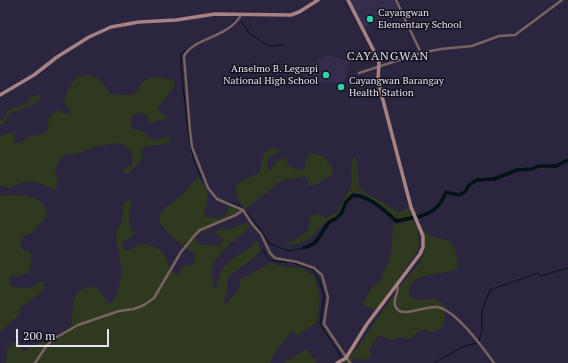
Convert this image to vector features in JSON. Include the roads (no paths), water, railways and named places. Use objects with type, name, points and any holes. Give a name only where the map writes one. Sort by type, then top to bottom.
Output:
[{"type":"street","points":[[0,95],[34,75],[89,37],[112,27],[139,22],[176,20],[215,14],[291,15],[299,12],[318,0]]},
{"type":"street","points":[[337,363],[346,358],[367,324],[384,304],[420,254],[423,247],[423,236],[410,207],[378,80],[379,61],[348,0]]},
{"type":"street","points":[[396,0],[421,53]]},
{"type":"street","points":[[359,73],[421,53],[441,49],[472,46],[499,36],[515,35],[562,0]]},
{"type":"street","points":[[241,15],[237,22],[228,30],[196,46],[186,52],[184,56],[192,147],[208,188],[217,199],[243,210],[261,234],[270,253],[275,258],[297,262],[314,268],[322,275],[328,297],[324,324],[350,363]]},
{"type":"street","points":[[35,363],[47,345],[55,338],[78,325],[119,311],[134,309],[144,305],[154,298],[181,252],[194,235],[200,230],[236,215],[243,210]]},
{"type":"street","points":[[397,284],[398,288],[394,301],[396,307],[400,311],[405,312],[431,307],[438,307],[445,310],[469,330],[494,363]]},
{"type":"waterway","points":[[225,29],[236,20]]},
{"type":"waterway","points":[[241,21],[250,34],[269,46],[284,45]]},
{"type":"waterway","points":[[191,47],[181,54],[182,79],[192,153],[198,171],[203,180]]},
{"type":"waterway","points":[[304,248],[315,243],[329,222],[337,218],[342,212],[346,202],[353,195],[371,201],[382,208],[396,221],[420,216],[432,211],[438,206],[446,192],[459,195],[465,192],[469,185],[477,180],[494,179],[517,170],[532,169],[538,166],[556,166],[568,160]]},
{"type":"waterway","points":[[228,202],[240,206],[243,209]]},
{"type":"waterway","points":[[245,211],[252,218],[270,244],[289,251],[304,248]]},
{"type":"waterway","points":[[263,249],[268,259],[278,262],[291,262],[314,270],[320,282],[324,296],[320,324],[342,358]]},
{"type":"waterway","points":[[479,341],[482,331],[482,310],[490,290],[538,273],[540,276],[568,268]]},
{"type":"waterway","points":[[434,363],[464,346],[476,343]]},
{"type":"place","name":"Cayangwan Elementary School","points":[[370,19]]},
{"type":"place","name":"Anselmo B. Legaspi National High School","points":[[326,75]]},
{"type":"place","name":"Cayangwan Barangay Health Station","points":[[341,87]]},
{"type":"district","name":"CAYANGWAN","points":[[388,57]]}]
